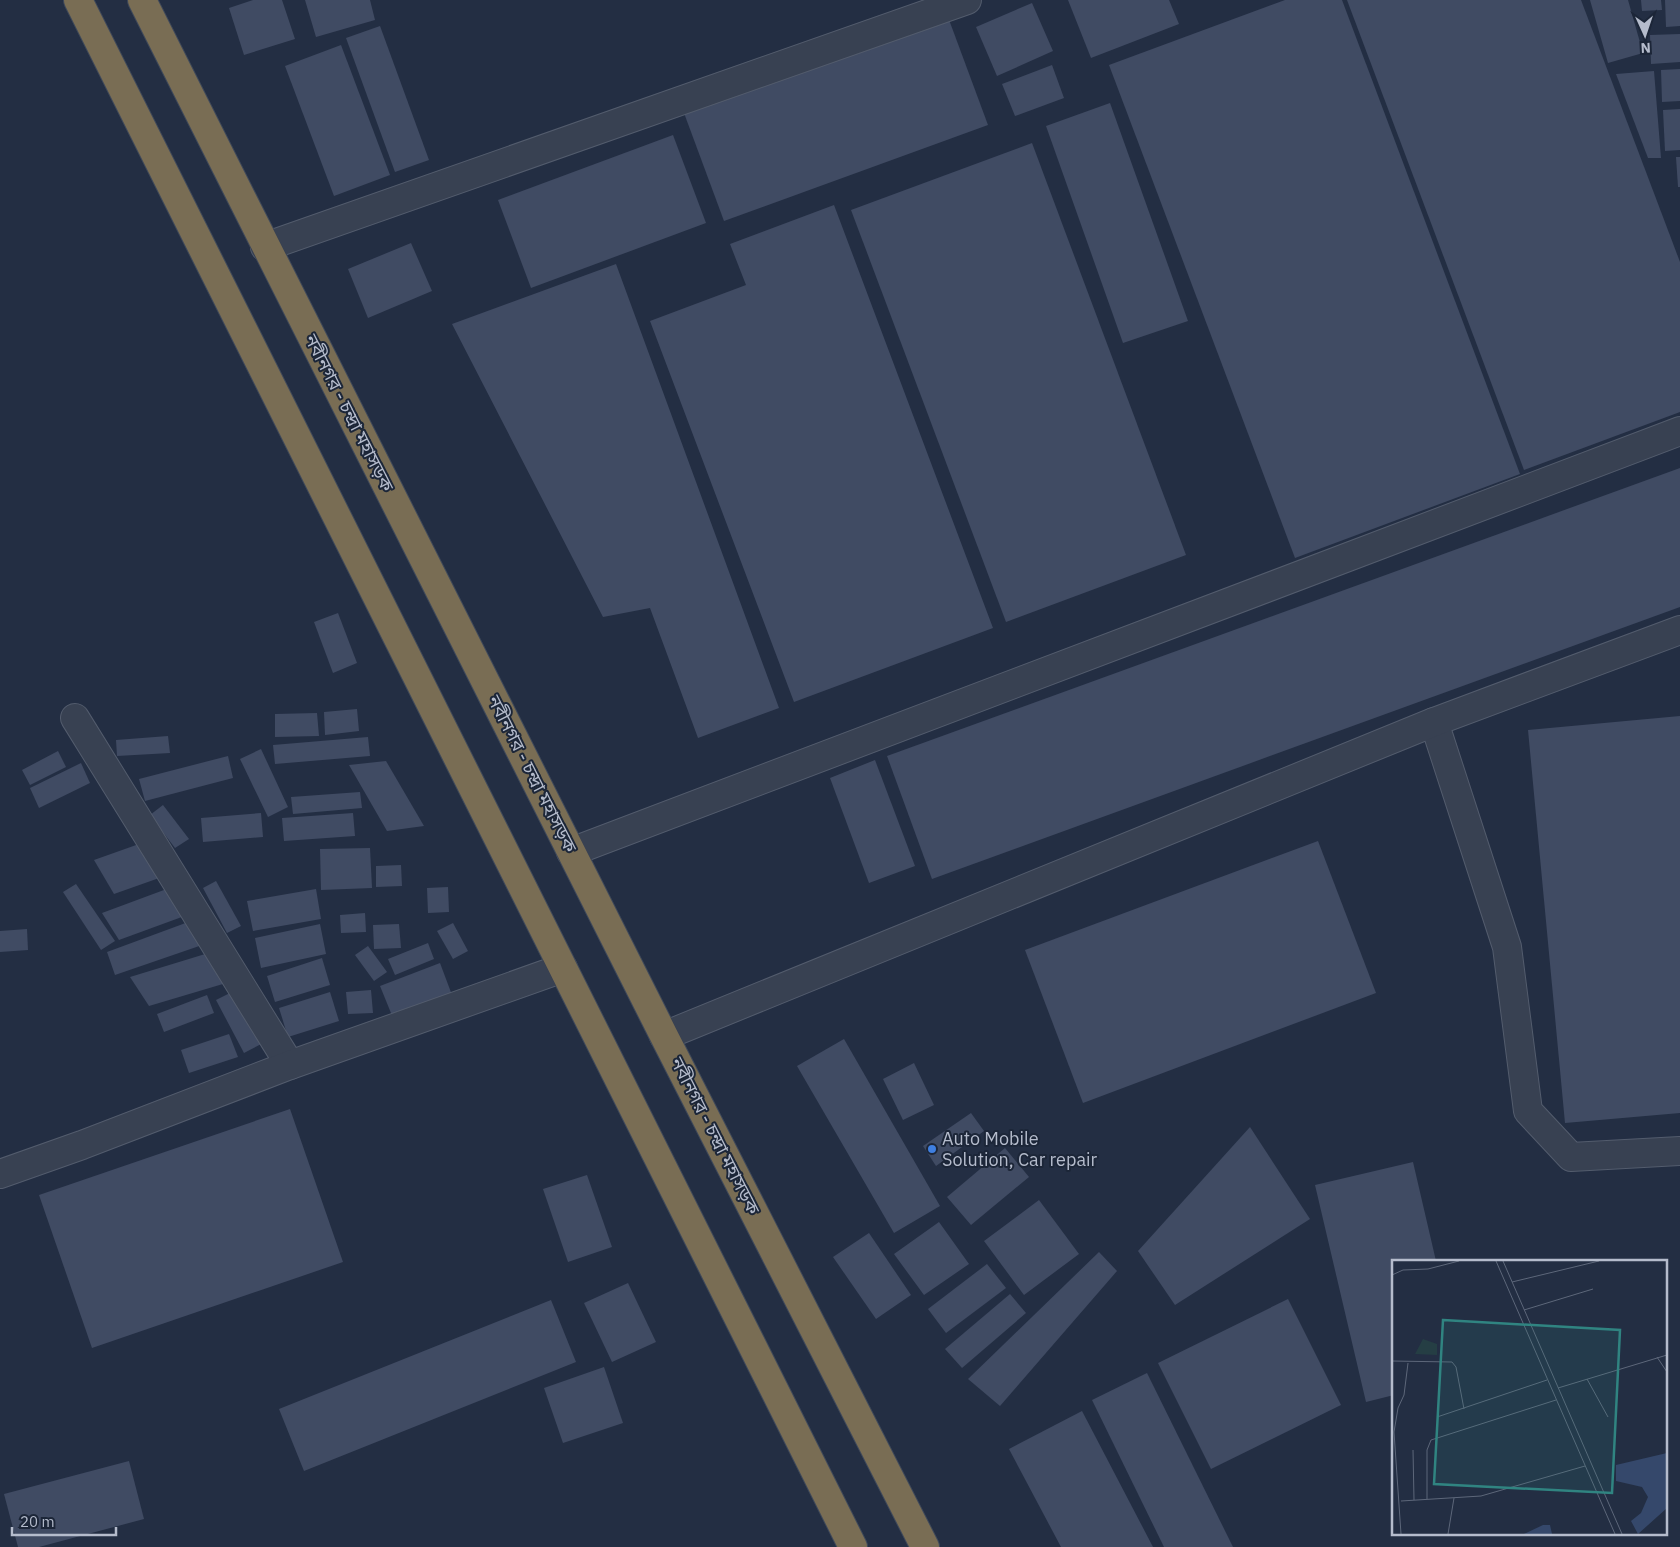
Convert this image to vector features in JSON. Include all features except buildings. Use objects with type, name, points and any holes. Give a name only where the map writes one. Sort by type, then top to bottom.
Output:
[{"type":"highway","points":[[78,0],[853,1547]]},
{"type":"highway","name":"নবীনগর - চন্দ্রা মহাসড়ক","points":[[142,0],[664,1036],[925,1547]]},
{"type":"street","points":[[265,247],[967,0]]},
{"type":"street","points":[[571,852],[1680,431]]},
{"type":"street","points":[[664,1036],[1434,722],[1680,630]]},
{"type":"street","points":[[75,718],[290,1065]]},
{"type":"street","points":[[1434,722],[1506,947],[1528,1111],[1571,1156],[1680,1151]]},
{"type":"street","points":[[0,1174],[82,1145],[290,1065],[562,968]]},
{"type":"place","name":"Auto Mobile Solution, Car repair","points":[[932,1149]]}]
